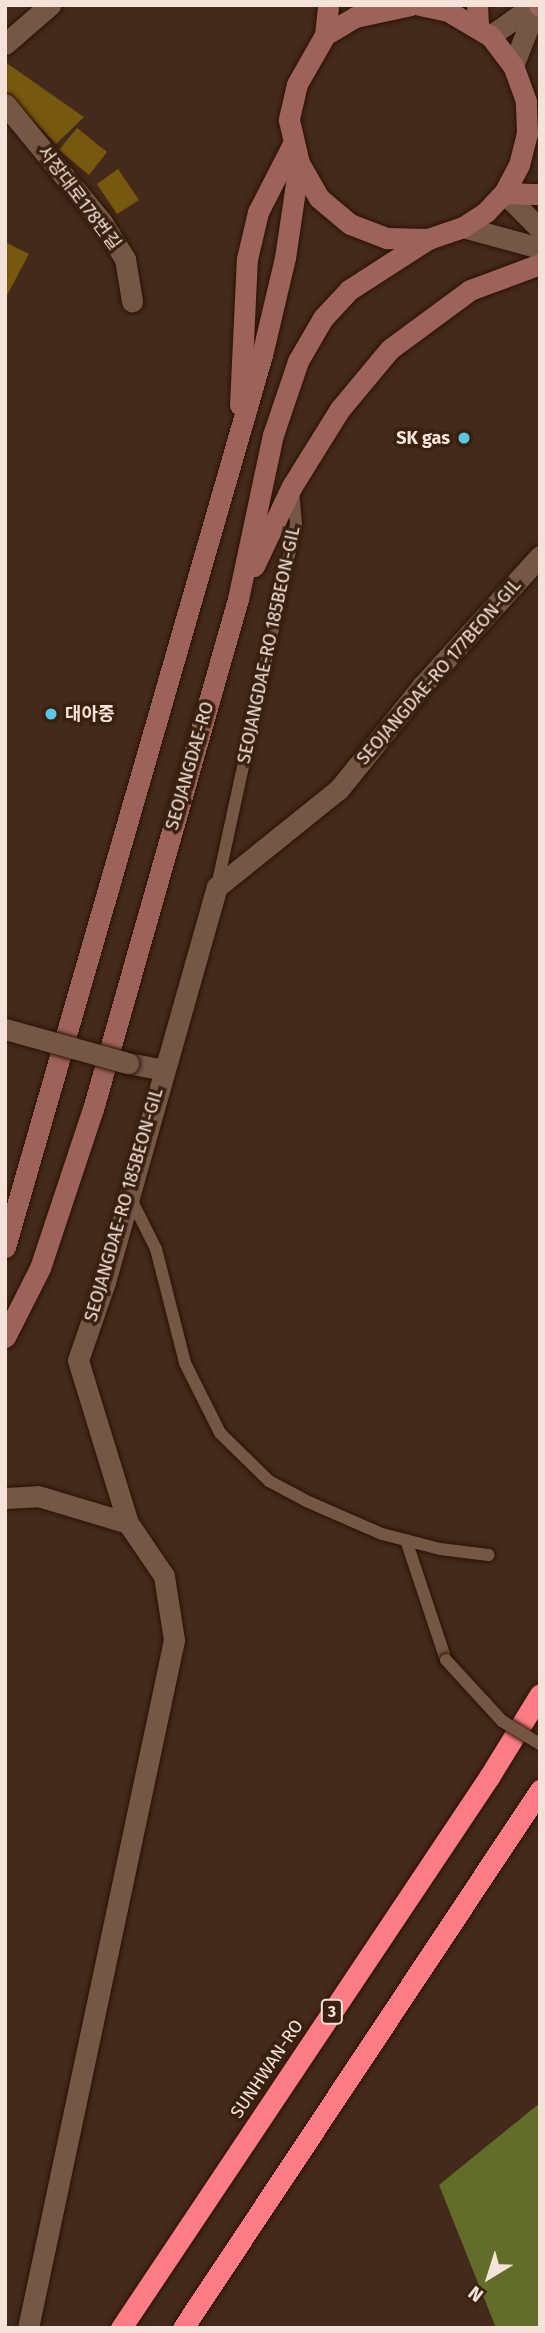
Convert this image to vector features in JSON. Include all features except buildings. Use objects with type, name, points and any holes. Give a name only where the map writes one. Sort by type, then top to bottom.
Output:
[{"type":"highway","name":"SUNHWAN-RO","points":[[121,2328],[489,1777],[540,1694]]},
{"type":"highway","points":[[183,2328],[540,1790]]},
{"type":"street","points":[[5,44],[50,5]]},
{"type":"street","points":[[328,5],[325,35],[297,84],[289,120],[296,153],[319,198],[350,224],[387,238],[428,239],[463,227],[505,192],[519,165],[533,106],[513,66],[482,23],[448,11],[419,5]]},
{"type":"street","points":[[325,35],[355,16],[411,5]]},
{"type":"street","points":[[482,23],[537,5]]},
{"type":"street","points":[[513,66],[537,5]]},
{"type":"street","name":"서장대로178번길","points":[[5,104],[102,222],[125,259],[132,301]]},
{"type":"street","points":[[240,430],[240,337],[247,259],[258,212],[296,153]]},
{"type":"street","points":[[5,1247],[240,430],[285,258],[296,153]]},
{"type":"street","points":[[505,192],[540,194]]},
{"type":"street","points":[[505,192],[540,229]]},
{"type":"street","points":[[463,227],[540,247]]},
{"type":"street","name":"SEOJANGDAE-RO","points":[[5,1337],[40,1268],[69,1184],[238,600],[273,435],[298,361],[323,318],[349,289],[428,239]]},
{"type":"street","points":[[238,600],[292,486],[340,409],[390,349],[470,290],[540,264]]},
{"type":"street","name":"SEOJANGDAE-RO 177BEON-GIL","points":[[217,887],[339,789],[423,685],[540,556]]},
{"type":"street","name":"SEOJANGDAE-RO 185BEON-GIL","points":[[28,2328],[174,1640],[164,1576],[128,1523],[78,1360],[129,1194],[217,887]]},
{"type":"street","points":[[5,1029],[163,1070]]},
{"type":"street","points":[[5,1498],[38,1496],[128,1523]]},
{"type":"lane","name":"SEOJANGDAE-RO 185BEON-GIL","points":[[217,887],[296,524],[292,486]]},
{"type":"lane","points":[[129,1194],[156,1249],[186,1363],[220,1433],[269,1481],[326,1510],[407,1540],[489,1555]]},
{"type":"lane","points":[[407,1540],[446,1660],[502,1721],[540,1744]]},
{"type":"green space","points":[[540,2103],[540,2328],[496,2328],[439,2185]]},
{"type":"place","name":"SK gas","points":[[464,438]]},
{"type":"place","name":"대아중","points":[[51,714]]}]
